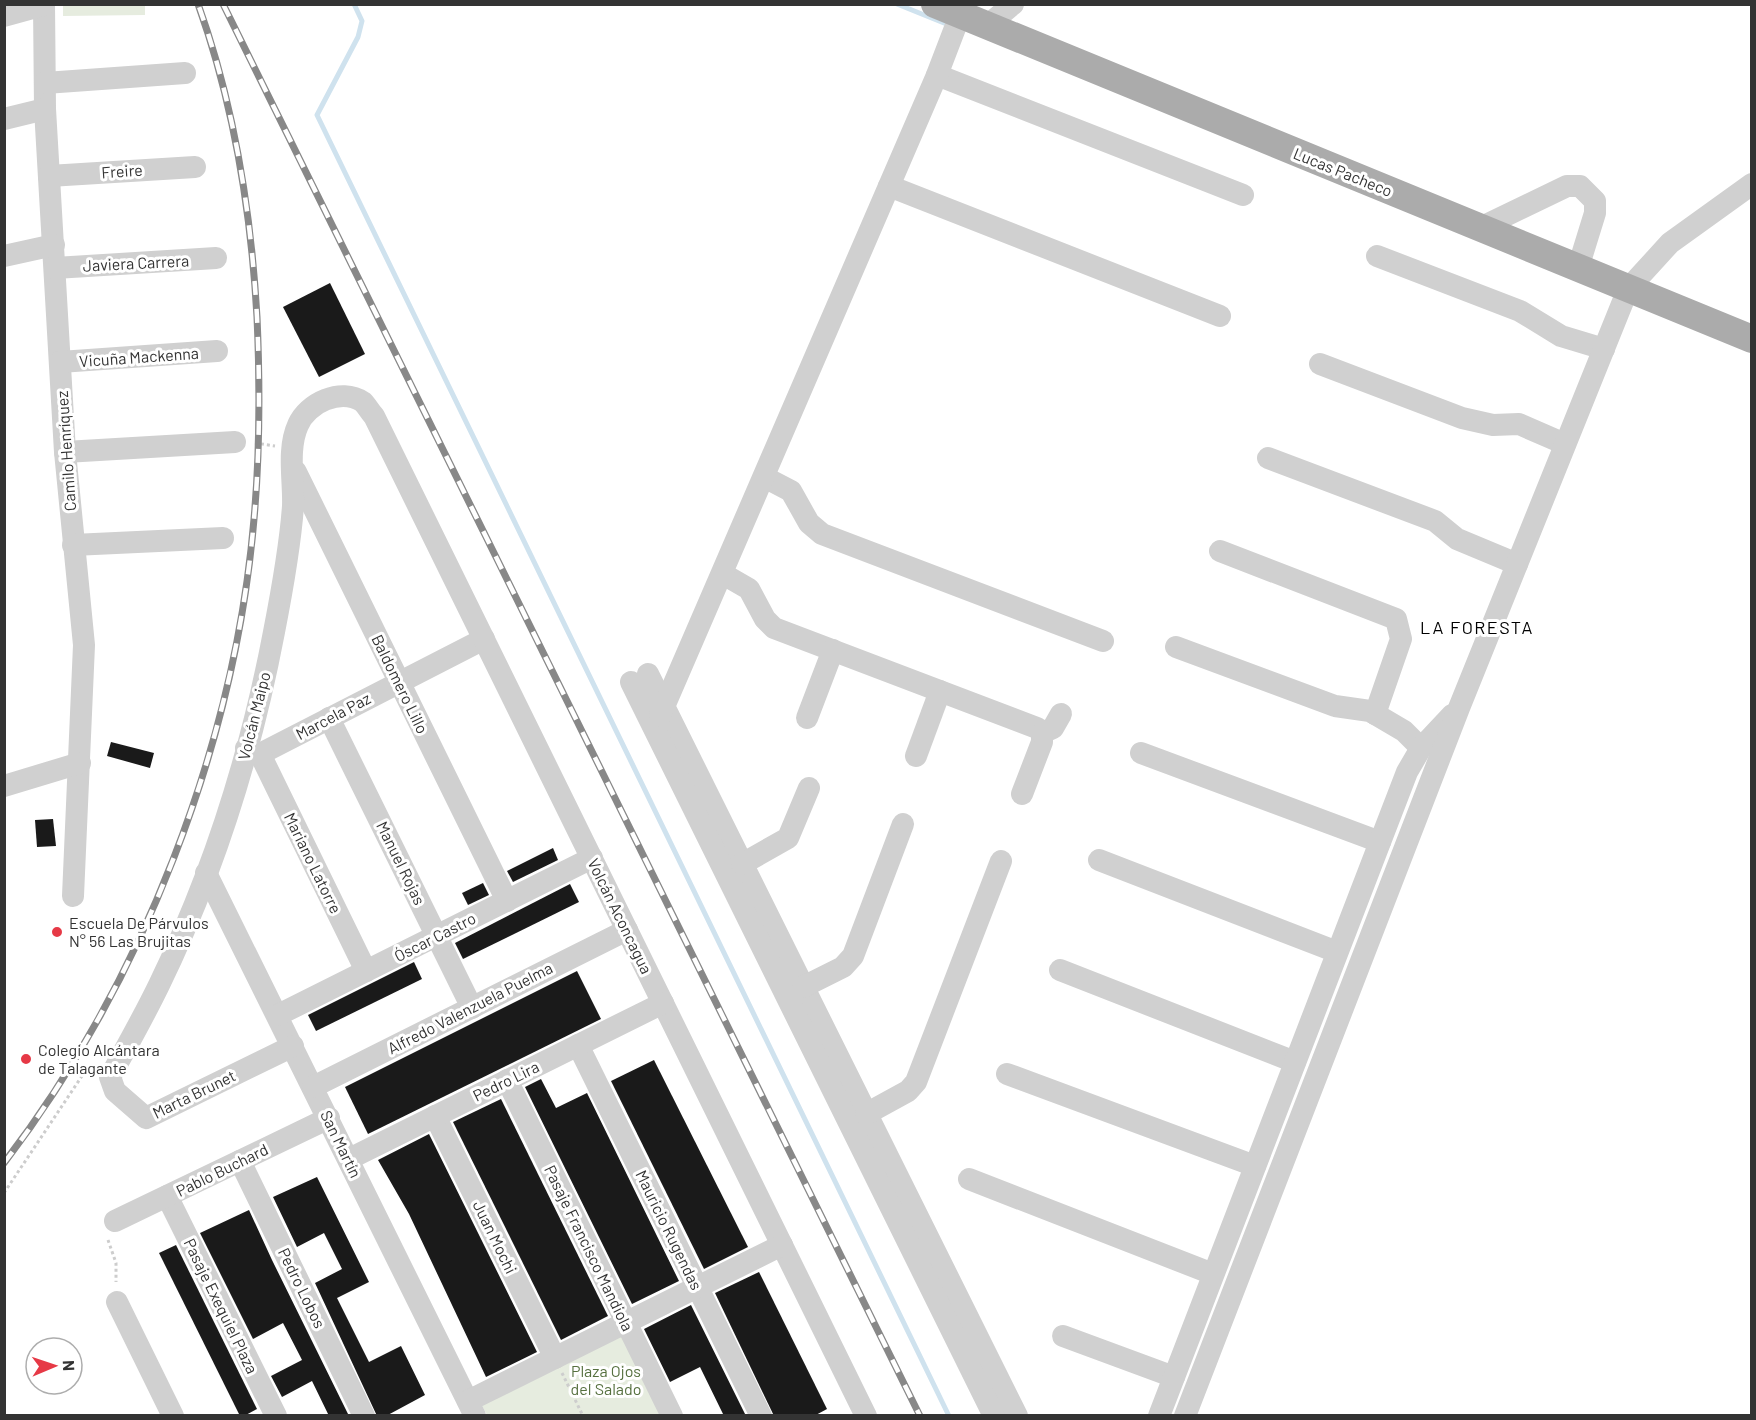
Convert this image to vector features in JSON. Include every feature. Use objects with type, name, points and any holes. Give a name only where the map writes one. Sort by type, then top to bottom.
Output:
[{"type":"main road","name":"Lucas Pacheco","points":[[947,10],[1752,339]]},
{"type":"street","points":[[987,26],[1013,4]]},
{"type":"street","points":[[4,16],[44,5]]},
{"type":"street","name":"Camilo Henríquez","points":[[44,5],[45,109],[65,453],[84,645],[73,896]]},
{"type":"street","points":[[659,719],[937,75],[947,10]]},
{"type":"street","points":[[45,83],[185,73]]},
{"type":"street","points":[[937,75],[1243,195]]},
{"type":"street","points":[[4,119],[45,109]]},
{"type":"street","name":"Freire","points":[[49,176],[195,166]]},
{"type":"street","points":[[1185,1416],[1459,708],[1628,289],[1670,243],[1752,184]]},
{"type":"street","points":[[889,186],[1220,316]]},
{"type":"street","points":[[1480,228],[1567,186],[1580,186],[1594,201],[1595,213],[1578,268]]},
{"type":"street","points":[[4,256],[54,245]]},
{"type":"street","points":[[1377,256],[1520,311],[1561,336],[1604,349]]},
{"type":"street","name":"Javiera Carrera","points":[[55,267],[216,258]]},
{"type":"street","name":"Vicuña Mackenna","points":[[60,362],[217,351]]},
{"type":"street","points":[[1320,364],[1470,421],[1493,425],[1518,424],[1565,444]]},
{"type":"street","name":"Volcán Maipo","points":[[110,1077],[159,985],[206,873],[253,751],[286,563],[293,507],[295,432],[304,414],[311,408],[333,398],[348,397],[365,404],[374,416]]},
{"type":"street","name":"Volcán Aconcagua","points":[[374,416],[866,1416]]},
{"type":"street","points":[[65,453],[235,442]]},
{"type":"street","points":[[1268,458],[1435,520],[1457,539],[1517,564]]},
{"type":"street","name":"Baldomero Lillo","points":[[293,467],[507,901]]},
{"type":"street","points":[[764,477],[790,491],[808,523],[822,534],[1103,641]]},
{"type":"street","points":[[73,545],[223,538]]},
{"type":"street","points":[[1220,551],[1396,619],[1401,639],[1375,714]]},
{"type":"street","points":[[723,574],[749,589],[765,619],[774,628],[1037,728],[1042,733],[1042,742],[1022,794]]},
{"type":"street","name":"Marcela Paz","points":[[253,751],[329,718],[484,639]]},
{"type":"street","points":[[1176,647],[1335,706],[1375,714],[1404,731],[1421,748]]},
{"type":"street","points":[[807,718],[833,650]]},
{"type":"street","points":[[640,678],[994,1416]]},
{"type":"street","points":[[916,756],[940,691]]},
{"type":"street","points":[[1159,1416],[1407,772],[1421,748],[1459,708]]},
{"type":"street","points":[[1042,733],[1053,728],[1061,714]]},
{"type":"street","name":"Manuel Rojas","points":[[329,718],[472,1008]]},
{"type":"street","points":[[659,719],[742,864],[1017,1416]]},
{"type":"street","name":"Mariano Latorre","points":[[253,751],[366,971]]},
{"type":"street","points":[[1141,753],[1380,842]]},
{"type":"street","points":[[4,786],[80,763]]},
{"type":"street","points":[[742,864],[788,838],[809,788]]},
{"type":"street","points":[[803,987],[843,967],[853,957],[903,824]]},
{"type":"street","name":"Óscar Castro","points":[[278,1016],[592,858]]},
{"type":"street","points":[[1099,860],[1337,952]]},
{"type":"street","points":[[867,1114],[908,1091],[916,1082],[1001,861]]},
{"type":"street","name":"San Martín","points":[[206,873],[471,1408]]},
{"type":"street","name":"Alfredo Valenzuela Puelma","points":[[314,1087],[627,930]]},
{"type":"street","points":[[1060,970],[1295,1062]]},
{"type":"street","name":"Pedro Lira","points":[[348,1159],[663,1003]]},
{"type":"street","name":"Mauricio Rugendas","points":[[578,1045],[760,1416]]},
{"type":"street","name":"Marta Brunet","points":[[110,1077],[115,1091],[146,1118],[293,1046]]},
{"type":"street","points":[[1007,1074],[1255,1166]]},
{"type":"street","name":"Pasaje Francisco Mandiola","points":[[507,1080],[672,1416]]},
{"type":"street","name":"Juan Mochi","points":[[435,1116],[555,1358]]},
{"type":"street","name":"Pablo Buchard","points":[[115,1221],[329,1118]]},
{"type":"street","name":"Pedro Lobos","points":[[240,1161],[364,1416]]},
{"type":"street","points":[[969,1179],[1214,1274]]},
{"type":"street","name":"Pasaje Exequiel Plaza","points":[[167,1196],[276,1416]]},
{"type":"street","points":[[471,1408],[555,1358],[782,1245]]},
{"type":"street","points":[[117,1302],[172,1416]]},
{"type":"street","points":[[1063,1336],[1174,1377]]},
{"type":"path","points":[[235,442],[278,446],[293,467]]},
{"type":"path","points":[[4,1193],[88,1067],[110,1077]]},
{"type":"path","points":[[115,1221],[107,1242],[116,1263],[117,1302]]},
{"type":"path","points":[[555,1358],[583,1416]]},
{"type":"green space","points":[[63,5],[145,5],[145,15],[63,16]]},
{"type":"green space","name":"Plaza Ojos del Salado","points":[[624,1332],[664,1415],[487,1415],[480,1402]]},
{"type":"building","points":[[330,283],[365,354],[319,377],[283,307]]},
{"type":"building","points":[[111,742],[154,753],[150,768],[107,756]]},
{"type":"building","points":[[53,819],[56,846],[37,847],[35,820]]},
{"type":"building","points":[[553,848],[558,860],[513,882],[507,871]]},
{"type":"building","points":[[483,883],[489,895],[468,905],[462,893]]},
{"type":"building","points":[[570,884],[579,902],[463,959],[455,943]]},
{"type":"building","points":[[414,962],[422,979],[316,1031],[308,1015]]},
{"type":"building","points":[[577,971],[601,1019],[368,1134],[345,1087]]},
{"type":"building","points":[[654,1060],[748,1247],[704,1269],[611,1081]]},
{"type":"building","points":[[541,1079],[556,1108],[587,1093],[679,1281],[632,1304],[525,1087]]},
{"type":"building","points":[[501,1099],[608,1316],[561,1340],[453,1122]]},
{"type":"building","points":[[429,1134],[537,1352],[486,1377],[409,1214],[378,1160]]},
{"type":"building","points":[[317,1177],[369,1282],[337,1298],[369,1362],[401,1346],[425,1395],[386,1416],[377,1416],[315,1283],[342,1269],[324,1233],[297,1247],[273,1197]]},
{"type":"building","points":[[249,1210],[349,1416],[329,1416],[312,1381],[282,1397],[271,1376],[302,1360],[283,1323],[253,1339],[200,1233]]},
{"type":"building","points":[[176,1245],[257,1409],[244,1416],[240,1416],[159,1253]]},
{"type":"building","points":[[759,1272],[827,1409],[814,1416],[774,1416],[715,1293]]},
{"type":"building","points":[[691,1305],[746,1416],[724,1416],[700,1367],[670,1382],[644,1329]]},
{"type":"waterway","points":[[354,4],[362,21],[358,37],[317,115],[949,1416]]},
{"type":"waterway","points":[[897,4],[944,23]]},
{"type":"railway","points":[[4,1163],[54,1093],[99,1018],[139,940],[174,858],[203,775],[226,690],[243,604],[256,494],[259,367],[257,317],[250,237],[239,158],[222,80],[198,4]]},
{"type":"railway","points":[[223,4],[920,1416]]},
{"type":"place","name":"Escuela De Párvulos N° 56 Las Brujitas","points":[[57,932]]},
{"type":"place","name":"Colegio Alcántara de Talagante","points":[[26,1059]]},
{"type":"district","name":"LA FORESTA","points":[[1477,628]]}]
